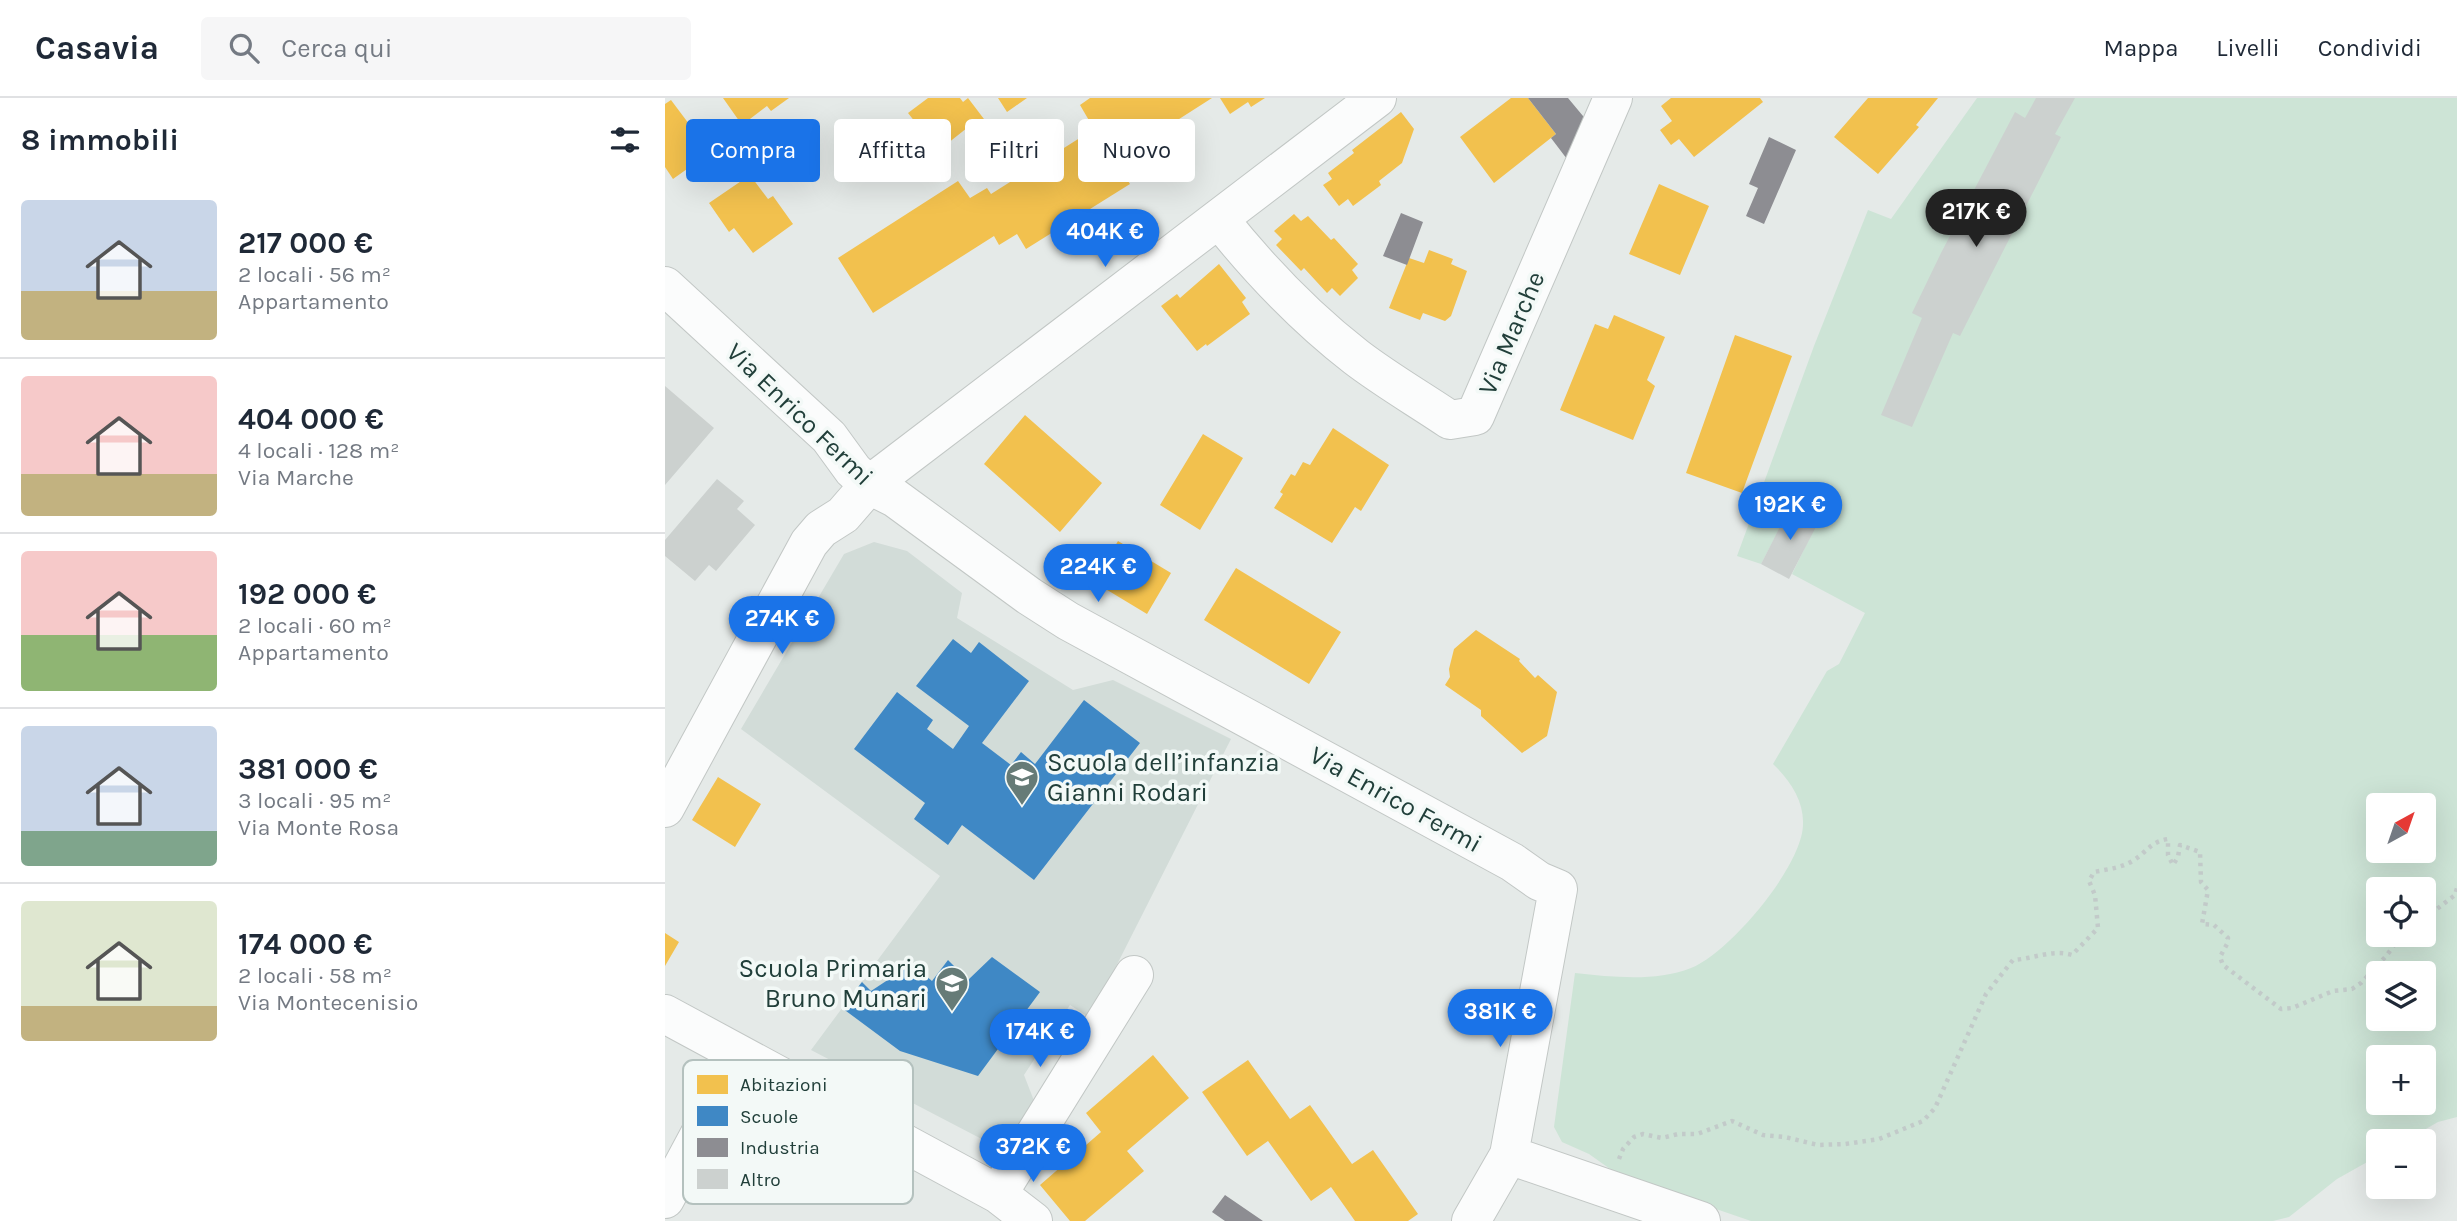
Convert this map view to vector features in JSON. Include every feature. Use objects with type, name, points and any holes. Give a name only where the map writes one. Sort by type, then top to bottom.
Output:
[{"type":"street","points":[[665,808],[810,543],[821,529],[843,515],[869,485],[1377,98]]},
{"type":"street","name":"Via Marche","points":[[1219,219],[1242,248],[1324,331],[1357,358],[1451,420],[1475,416],[1613,98]]},
{"type":"street","name":"Via Enrico Fermi","points":[[665,286],[829,437],[853,470],[869,485],[895,498],[1029,596],[1068,621],[1558,889],[1509,1155]]},
{"type":"street","points":[[998,1194],[1134,975]]},
{"type":"street","points":[[665,1014],[750,1060]]},
{"type":"street","points":[[913,1148],[998,1194],[1033,1221]]},
{"type":"street","points":[[1471,1221],[1509,1155],[1701,1221]]},
{"type":"street","points":[[665,1199],[683,1165]]},
{"type":"path","points":[[1612,1191],[1613,1175],[1623,1149],[1634,1137],[1643,1134],[1663,1138],[1678,1134],[1697,1134],[1732,1121],[1763,1135],[1818,1145],[1845,1144],[1879,1139],[1923,1121],[1940,1099],[1986,994],[2002,973],[2013,960],[2028,960],[2058,951],[2072,955],[2098,928],[2095,895],[2089,881],[2094,872],[2135,860],[2156,841],[2168,839],[2168,855],[2173,865],[2180,845],[2200,852],[2201,882],[2207,890],[2202,925],[2214,925],[2228,938],[2220,957],[2223,965],[2281,1009],[2292,1008],[2333,990],[2352,989],[2361,983],[2393,947]]},
{"type":"path","points":[[2436,911],[2455,894],[2457,888]]},
{"type":"shaded area","name":"Scuola dell’infanzia Gianni Rodari","points":[[874,542],[907,551],[962,593],[957,618],[1073,690],[1113,680],[1231,739],[1090,1018],[1070,1005],[1024,1075],[1038,1111],[997,1147],[913,1103],[913,1060],[830,1060],[811,1050],[940,876],[741,729],[844,554]]},
{"type":"green space","points":[[1977,98],[2457,98],[2457,1117],[2438,1122],[2426,1129],[2366,1129],[2366,1163],[2337,1179],[2289,1217],[2273,1221],[1751,1221],[1620,1176],[1589,1154],[1562,1142],[1554,1127],[1575,973],[1648,977],[1691,968],[1707,959],[1725,945],[1761,906],[1778,884],[1800,842],[1803,824],[1801,807],[1790,784],[1773,764],[1827,671],[1839,664],[1865,613],[1792,574],[1819,519],[1792,505],[1761,564],[1737,556],[1814,346],[1868,210],[1891,219]]},
{"type":"building: Abitazioni","points":[[723,98],[789,98],[771,111],[767,106],[750,119],[738,119]]},
{"type":"building: Abitazioni","points":[[928,98],[960,98],[963,102],[968,98],[984,119],[965,119],[965,130],[951,141],[951,119],[913,119],[908,113]]},
{"type":"building: Abitazioni","points":[[998,98],[1027,98],[1007,112]]},
{"type":"building: Abitazioni","points":[[1090,98],[1212,98],[1179,119],[1088,119],[1080,105]]},
{"type":"building: Abitazioni","points":[[1220,98],[1265,98],[1251,107],[1248,102],[1230,114]]},
{"type":"building: Abitazioni","points":[[1511,98],[1528,98],[1556,134],[1494,183],[1460,137]]},
{"type":"building: Abitazioni","points":[[1671,98],[1760,98],[1763,102],[1694,157],[1679,139],[1671,145],[1660,130],[1672,121],[1661,106]]},
{"type":"building: Abitazioni","points":[[1868,98],[1938,98],[1916,125],[1919,127],[1878,174],[1834,137]]},
{"type":"building: Abitazioni","points":[[671,100],[686,120],[686,170],[673,179],[665,167],[665,104]]},
{"type":"building: Abitazioni","points":[[1401,112],[1414,129],[1402,163],[1379,181],[1381,185],[1353,206],[1348,199],[1339,206],[1323,185],[1332,179],[1328,173],[1354,153],[1352,150]]},
{"type":"building: Abitazioni","points":[[1078,139],[1078,182],[1130,184],[1026,249],[1017,234],[999,245],[994,236],[873,313],[838,258],[958,181],[970,198],[987,188],[991,194],[1010,182],[1064,182],[1064,148]]},
{"type":"building: Abitazioni","points":[[740,182],[755,182],[768,199],[773,196],[793,224],[753,253],[734,228],[729,232],[709,203]]},
{"type":"building: Abitazioni","points":[[1659,184],[1709,206],[1680,275],[1629,254]]},
{"type":"building: Abitazioni","points":[[1294,214],[1301,221],[1308,216],[1331,240],[1334,238],[1358,264],[1352,270],[1358,278],[1340,296],[1332,288],[1327,293],[1304,268],[1301,271],[1276,245],[1282,239],[1274,231]]},
{"type":"building: Abitazioni","points":[[1429,250],[1453,259],[1451,264],[1467,271],[1451,316],[1445,321],[1423,313],[1420,320],[1389,308],[1409,258],[1424,263]]},
{"type":"building: Abitazioni","points":[[1219,264],[1246,298],[1242,302],[1250,314],[1197,351],[1161,306],[1177,294],[1180,298]]},
{"type":"building: Abitazioni","points":[[1614,315],[1665,337],[1647,380],[1655,386],[1633,440],[1560,410],[1595,324],[1608,329]]},
{"type":"building: Abitazioni","points":[[1735,335],[1792,356],[1742,493],[1686,473]]},
{"type":"building: Abitazioni","points":[[1025,415],[1102,483],[1060,532],[984,464]]},
{"type":"building: Abitazioni","points":[[1333,428],[1389,465],[1361,511],[1355,507],[1332,543],[1274,508],[1291,474],[1295,476],[1303,462],[1310,465]]},
{"type":"building: Abitazioni","points":[[1203,434],[1243,458],[1200,530],[1160,505]]},
{"type":"building: Abitazioni","points":[[1118,541],[1171,573],[1147,614],[1094,582]]},
{"type":"building: Abitazioni","points":[[1236,568],[1341,632],[1309,684],[1204,620]]},
{"type":"building: Abitazioni","points":[[1476,630],[1520,659],[1535,678],[1538,675],[1557,692],[1547,736],[1522,753],[1481,716],[1481,710],[1445,685],[1450,677],[1449,669],[1454,649]]},
{"type":"building: Abitazioni","points":[[718,777],[761,804],[735,847],[692,820]]},
{"type":"building: Abitazioni","points":[[665,933],[679,942],[665,966]]},
{"type":"building: Abitazioni","points":[[1153,1055],[1189,1098],[1127,1151],[1144,1171],[1085,1221],[1070,1221],[1040,1185],[1101,1132],[1086,1113]]},
{"type":"building: Abitazioni","points":[[1248,1060],[1290,1119],[1310,1105],[1352,1164],[1373,1150],[1418,1214],[1408,1221],[1355,1221],[1331,1187],[1311,1201],[1268,1141],[1247,1156],[1202,1092]]},
{"type":"building: Scuole","points":[[953,639],[971,653],[979,642],[1029,681],[982,743],[1011,765],[1021,752],[1035,764],[1084,700],[1140,743],[1034,880],[962,825],[948,845],[914,819],[925,803],[854,749],[897,692],[933,720],[927,729],[953,749],[969,726],[916,686]]},
{"type":"building: Scuole","points":[[992,957],[1040,992],[978,1076],[900,1051],[842,1008],[862,982],[871,991],[912,964],[932,981],[948,960],[968,980]]},
{"type":"building: Industria","points":[[1528,98],[1568,98],[1588,122],[1570,163],[1551,138],[1556,134]]},
{"type":"building: Industria","points":[[1769,137],[1796,150],[1764,224],[1746,216],[1758,188],[1749,184]]},
{"type":"building: Industria","points":[[1401,213],[1423,222],[1407,265],[1383,256]]},
{"type":"building: Industria","points":[[1225,1195],[1263,1221],[1225,1221],[1212,1212]]},
{"type":"building: Altro","points":[[2036,98],[2075,98],[2055,134],[2061,137],[1960,336],[1953,333],[1912,427],[1881,415],[1922,318],[1912,313],[1941,253],[2015,112],[2025,118]]},
{"type":"building: Altro","points":[[665,386],[714,428],[665,485]]},
{"type":"building: Altro","points":[[717,479],[744,501],[737,509],[755,525],[716,571],[709,565],[695,581],[665,556],[665,540]]},
{"type":"building: Altro","points":[[1791,505],[1820,519],[1789,579],[1761,564]]},
{"type":"place","name":"Scuola dell’infanzia Gianni Rodari","points":[[1022,807]]},
{"type":"place","name":"Scuola Primaria Bruno Munari","points":[[952,1013]]}]
